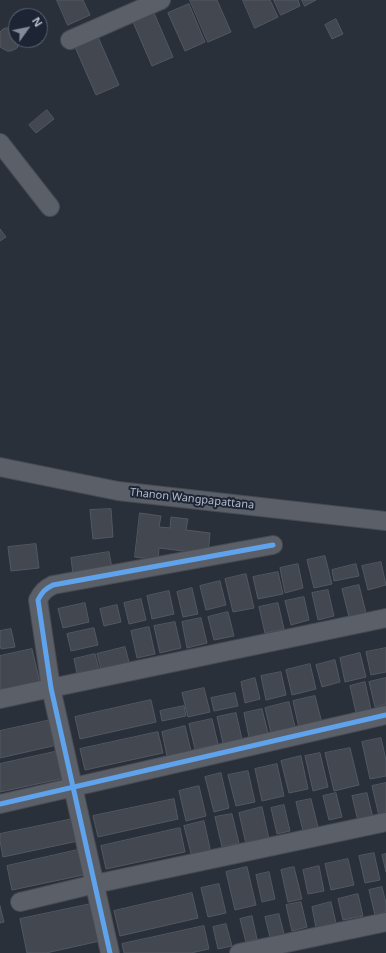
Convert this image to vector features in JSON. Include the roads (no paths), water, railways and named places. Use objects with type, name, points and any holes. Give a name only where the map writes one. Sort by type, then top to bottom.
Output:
[{"type":"street","points":[[70,40],[124,7],[161,0]]},
{"type":"street","points":[[0,143],[50,207]]},
{"type":"street","name":"Thanon Wangpapattana","points":[[0,467],[118,490],[386,521]]},
{"type":"street","points":[[110,953],[51,688],[38,600],[41,592],[53,585],[273,545]]},
{"type":"street","points":[[0,699],[386,618]]},
{"type":"street","points":[[0,804],[386,715]]},
{"type":"street","points":[[20,902],[95,884],[386,822]]},
{"type":"street","points":[[239,953],[386,922]]}]
